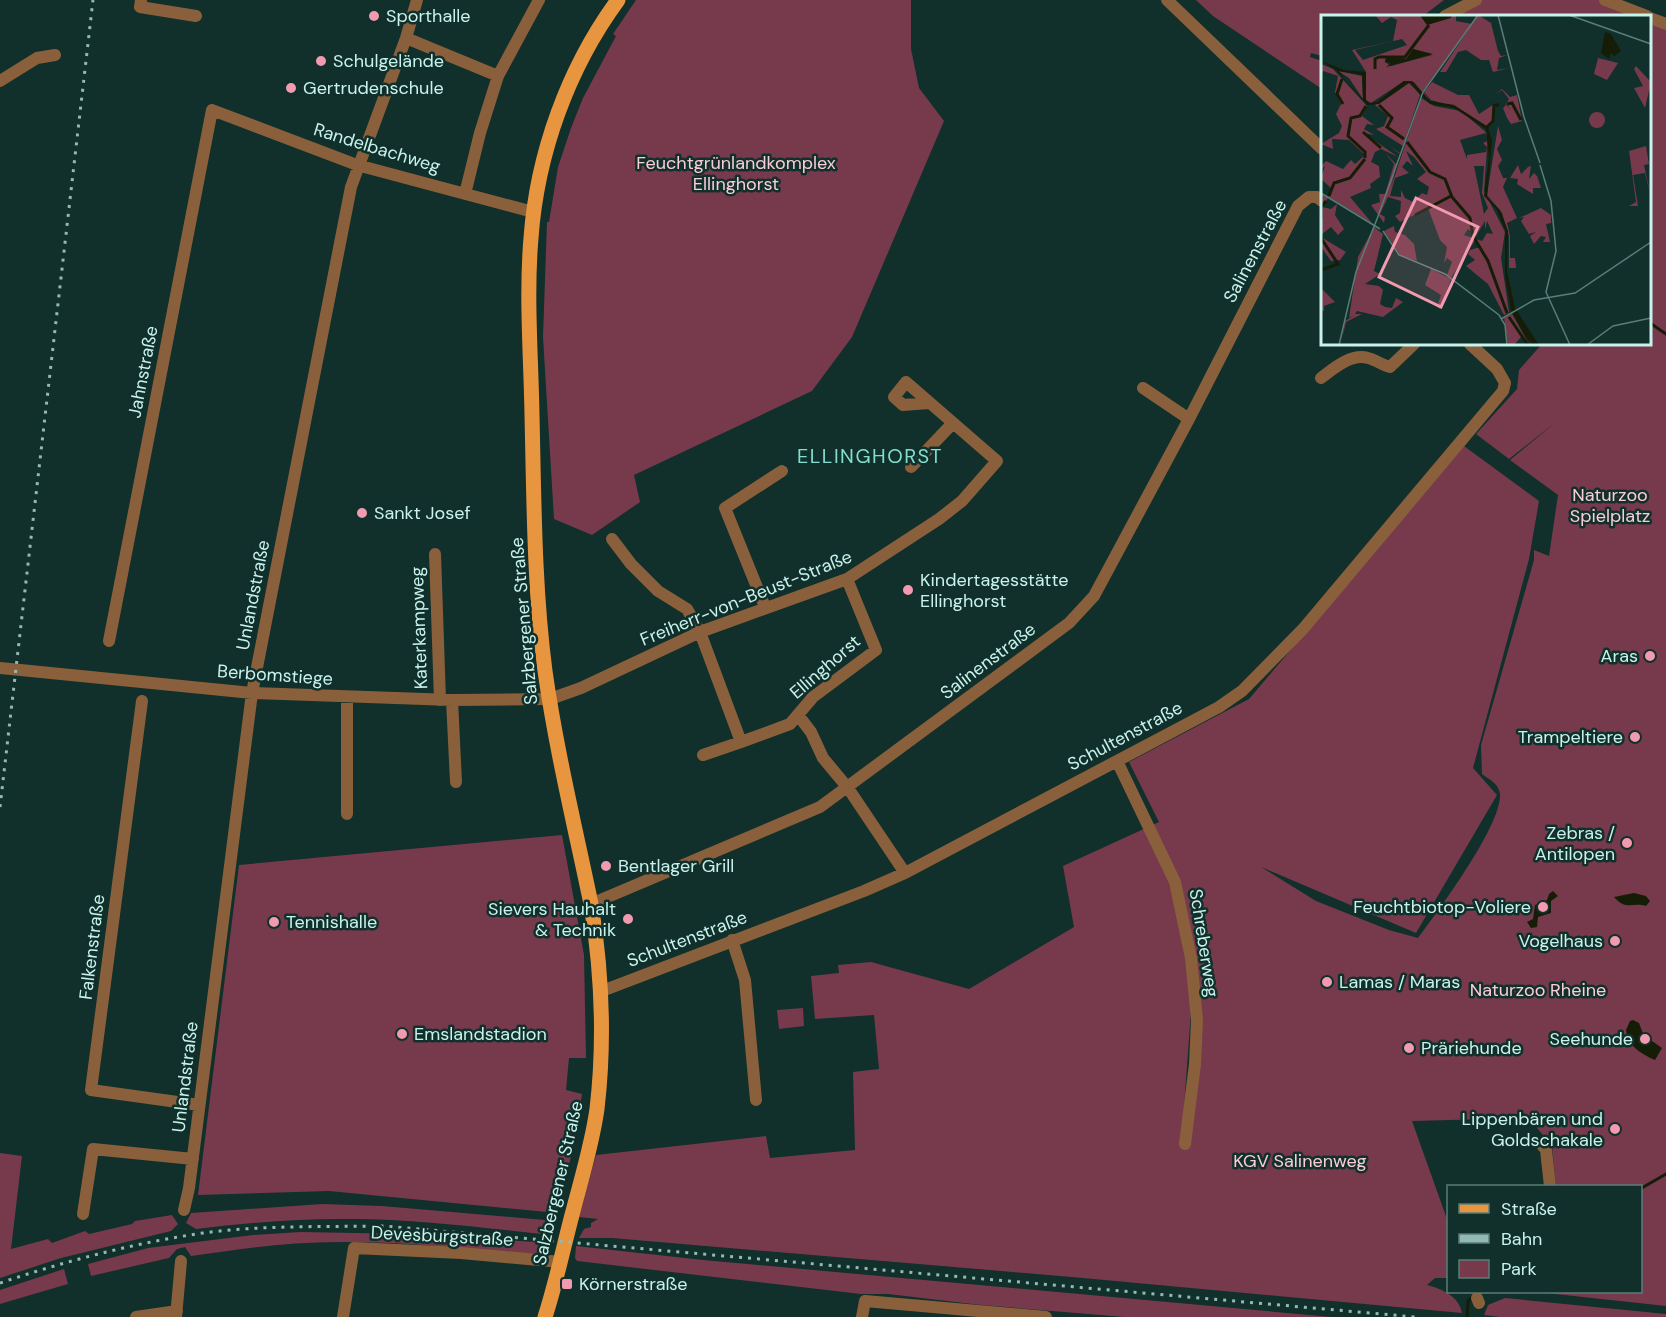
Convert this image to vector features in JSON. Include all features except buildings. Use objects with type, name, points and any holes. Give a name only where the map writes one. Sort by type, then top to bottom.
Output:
[{"type":"main road","name":"Salzbergener Straße","points":[[545,1317],[588,1154],[596,1110],[600,1071],[602,991],[591,904],[550,699],[542,637],[536,549],[529,290],[533,212],[541,170],[564,100],[580,63],[618,0]]},
{"type":"street","points":[[141,0],[140,7],[196,16]]},
{"type":"street","name":"Unlandstraße","points":[[184,1210],[193,1159],[252,693],[351,186],[406,38],[417,0]]},
{"type":"street","points":[[465,194],[480,133],[498,76],[539,0]]},
{"type":"street","points":[[1167,0],[1321,147]]},
{"type":"street","points":[[1451,9],[1476,0]]},
{"type":"street","points":[[1605,0],[1643,15]]},
{"type":"street","points":[[1651,18],[1666,24]]},
{"type":"street","points":[[406,38],[498,76]]},
{"type":"street","points":[[0,81],[37,58],[55,55]]},
{"type":"street","name":"Randelbachweg","points":[[212,110],[357,165],[533,212]]},
{"type":"street","name":"Jahnstraße","points":[[109,641],[212,110]]},
{"type":"street","name":"Salinenstraße","points":[[591,904],[820,807],[1069,623],[1094,596],[1189,419],[1298,206],[1309,197],[1321,200]]},
{"type":"street","points":[[1321,378],[1339,364],[1358,358],[1367,358],[1390,367],[1413,345]]},
{"type":"street","name":"Schultenstraße","points":[[602,991],[864,891],[905,873],[1219,706],[1242,691],[1303,628],[1503,391],[1505,383],[1502,375],[1471,345]]},
{"type":"street","points":[[1143,388],[1189,419]]},
{"type":"street","points":[[911,467],[952,424],[929,403]]},
{"type":"street","name":"Freiherr-von-Beust-Straße","points":[[550,699],[581,688],[700,632],[847,579],[939,519],[962,501],[997,461],[952,424]]},
{"type":"street","points":[[765,608],[725,508],[782,471]]},
{"type":"street","points":[[612,539],[631,564],[658,591],[687,609],[700,632],[741,742]]},
{"type":"street","name":"Katerkampweg","points":[[435,554],[446,700],[456,782]]},
{"type":"street","name":"Ellinghorst","points":[[703,755],[790,724],[813,697],[876,650],[847,579]]},
{"type":"street","name":"Berbomstiege","points":[[0,668],[252,693],[446,700],[550,699]]},
{"type":"street","points":[[347,698],[347,814]]},
{"type":"street","name":"Falkenstraße","points":[[142,701],[91,1090],[199,1105]]},
{"type":"street","name":"Ellinghorst","points":[[798,715],[811,732],[823,758],[848,788],[905,873]]},
{"type":"street","name":"Schreberweg","points":[[1117,760],[1175,882],[1191,958],[1197,1020],[1195,1064],[1185,1144]]},
{"type":"street","points":[[732,940],[745,980],[756,1100]]},
{"type":"street","points":[[1542,1145],[1546,1150],[1550,1185]]},
{"type":"street","points":[[83,1214],[93,1149],[193,1159]]},
{"type":"street","name":"Devesburgstraße","points":[[343,1317],[354,1248],[461,1253],[561,1262]]},
{"type":"street","points":[[136,1317],[177,1314],[181,1261]]},
{"type":"street","points":[[862,1317],[865,1301],[1046,1317]]},
{"type":"green space","name":"Feuchtgrünlandkomplex Ellinghorst","points":[[636,0],[911,0],[911,49],[919,88],[944,121],[852,337],[812,391],[634,475],[640,502],[592,535],[554,519],[543,337],[547,222],[549,222],[558,167],[583,98],[616,36],[613,34]]},
{"type":"green space","points":[[1196,0],[1444,0],[1424,15],[1321,15],[1321,56],[1311,53],[1310,57],[1321,61],[1321,88],[1213,16]]},
{"type":"green space","points":[[1476,0],[1605,0],[1644,15],[1448,15]]},
{"type":"green space","points":[[1651,18],[1666,24],[1666,1306],[1546,1293],[1642,1293],[1642,1185],[1556,1185],[1552,1146],[1529,1118],[1412,1121],[1447,1219],[1447,1278],[1435,1278],[1427,1285],[1444,1291],[1454,1298],[1462,1313],[1072,1277],[612,1238],[579,1238],[584,1229],[591,1227],[591,1223],[598,1219],[579,1217],[596,1155],[766,1136],[770,1158],[855,1150],[853,1072],[879,1069],[874,1015],[815,1019],[811,976],[839,973],[838,965],[871,962],[969,989],[1074,927],[1063,866],[1159,822],[1129,762],[1249,699],[1464,446],[1539,501],[1529,559],[1473,768],[1497,795],[1416,933],[1261,867],[1316,901],[1389,930],[1418,938],[1467,868],[1491,826],[1498,808],[1500,794],[1498,788],[1482,774],[1481,745],[1534,560],[1534,550],[1549,556],[1558,495],[1510,460],[1557,421],[1509,459],[1476,434],[1517,389],[1519,370],[1541,345],[1651,345]],"holes":[[[1192,998],[1190,1145],[1181,1148]]]},
{"type":"green space","name":"Emslandstadion","points":[[562,835],[584,955],[586,1058],[569,1058],[566,1090],[582,1094],[574,1143],[558,1213],[329,1191],[198,1195],[239,865]]},
{"type":"green space","points":[[803,1008],[804,1026],[779,1029],[777,1010]]},
{"type":"green space","points":[[0,1153],[22,1156],[11,1249],[48,1239],[52,1243],[85,1231],[89,1234],[132,1224],[135,1221],[172,1215],[178,1224],[171,1231],[61,1258],[0,1278]]},
{"type":"green space","points":[[322,1204],[382,1206],[545,1220],[554,1223],[552,1235],[447,1224],[368,1219],[250,1223],[196,1229],[186,1223],[191,1213]]},
{"type":"green space","points":[[300,1232],[412,1234],[551,1243],[548,1254],[545,1256],[416,1244],[319,1242],[264,1246],[191,1256],[185,1247],[177,1249],[169,1258],[91,1276],[88,1264],[148,1248],[253,1235]]},
{"type":"green space","points":[[576,1246],[703,1260],[1332,1317],[1124,1317],[981,1305],[888,1294],[861,1294],[577,1261]]},
{"type":"green space","points":[[64,1269],[68,1284],[0,1304],[0,1290]]},
{"type":"green space","points":[[1505,1298],[1666,1314],[1666,1317],[1500,1317],[1484,1315],[1488,1305]]},
{"type":"shaded area","points":[[1553,891],[1558,896],[1551,901],[1551,913],[1538,917],[1537,927],[1531,928],[1527,922],[1533,919],[1535,905],[1547,900]]},
{"type":"shaded area","points":[[1634,893],[1646,896],[1650,901],[1646,906],[1626,905],[1614,897]]},
{"type":"shaded area","points":[[1630,1021],[1639,1023],[1645,1039],[1662,1048],[1655,1060],[1640,1052],[1629,1041],[1626,1030]]},
{"type":"waterway","points":[[1651,324],[1666,334]]},
{"type":"waterway","points":[[1642,1188],[1666,1174]]},
{"type":"waterway","points":[[1467,1317],[1468,1301],[1478,1293]]},
{"type":"railway","points":[[0,807],[93,0]]},
{"type":"railway","points":[[0,1283],[100,1254],[203,1233],[271,1228],[385,1226],[1415,1317]]},
{"type":"place","name":"Sporthalle","points":[[374,16]]},
{"type":"place","name":"Schulgelände","points":[[321,61]]},
{"type":"place","name":"Gertrudenschule","points":[[291,88]]},
{"type":"place","name":"Sankt Josef","points":[[362,513]]},
{"type":"place","name":"Kindertagesstätte Ellinghorst","points":[[908,590]]},
{"type":"place","name":"Aras","points":[[1650,656]]},
{"type":"place","name":"Trampeltiere","points":[[1635,737]]},
{"type":"place","name":"Zebras / Antilopen","points":[[1627,843]]},
{"type":"place","name":"Bentlager Grill","points":[[606,866]]},
{"type":"place","name":"Feuchtbiotop-Voliere","points":[[1543,907]]},
{"type":"place","name":"Sievers Hauhalt & Technik","points":[[628,919]]},
{"type":"place","name":"Tennishalle","points":[[274,922]]},
{"type":"place","name":"Vogelhaus","points":[[1615,941]]},
{"type":"place","name":"Lamas / Maras","points":[[1327,982]]},
{"type":"place","name":"Emslandstadion","points":[[402,1034]]},
{"type":"place","name":"Seehunde","points":[[1645,1039]]},
{"type":"place","name":"Präriehunde","points":[[1409,1048]]},
{"type":"place","name":"Lippenbären und Goldschakale","points":[[1615,1129]]},
{"type":"place","name":"Körnerstraße","points":[[567,1284]]},
{"type":"district","name":"ELLINGHORST","points":[[870,456]]},
{"type":"park label","name":"Naturzoo Spielplatz","points":[[1610,505]]},
{"type":"park label","name":"Naturzoo Rheine","points":[[1538,990]]},
{"type":"park label","name":"KGV Salinenweg","points":[[1300,1161]]}]
